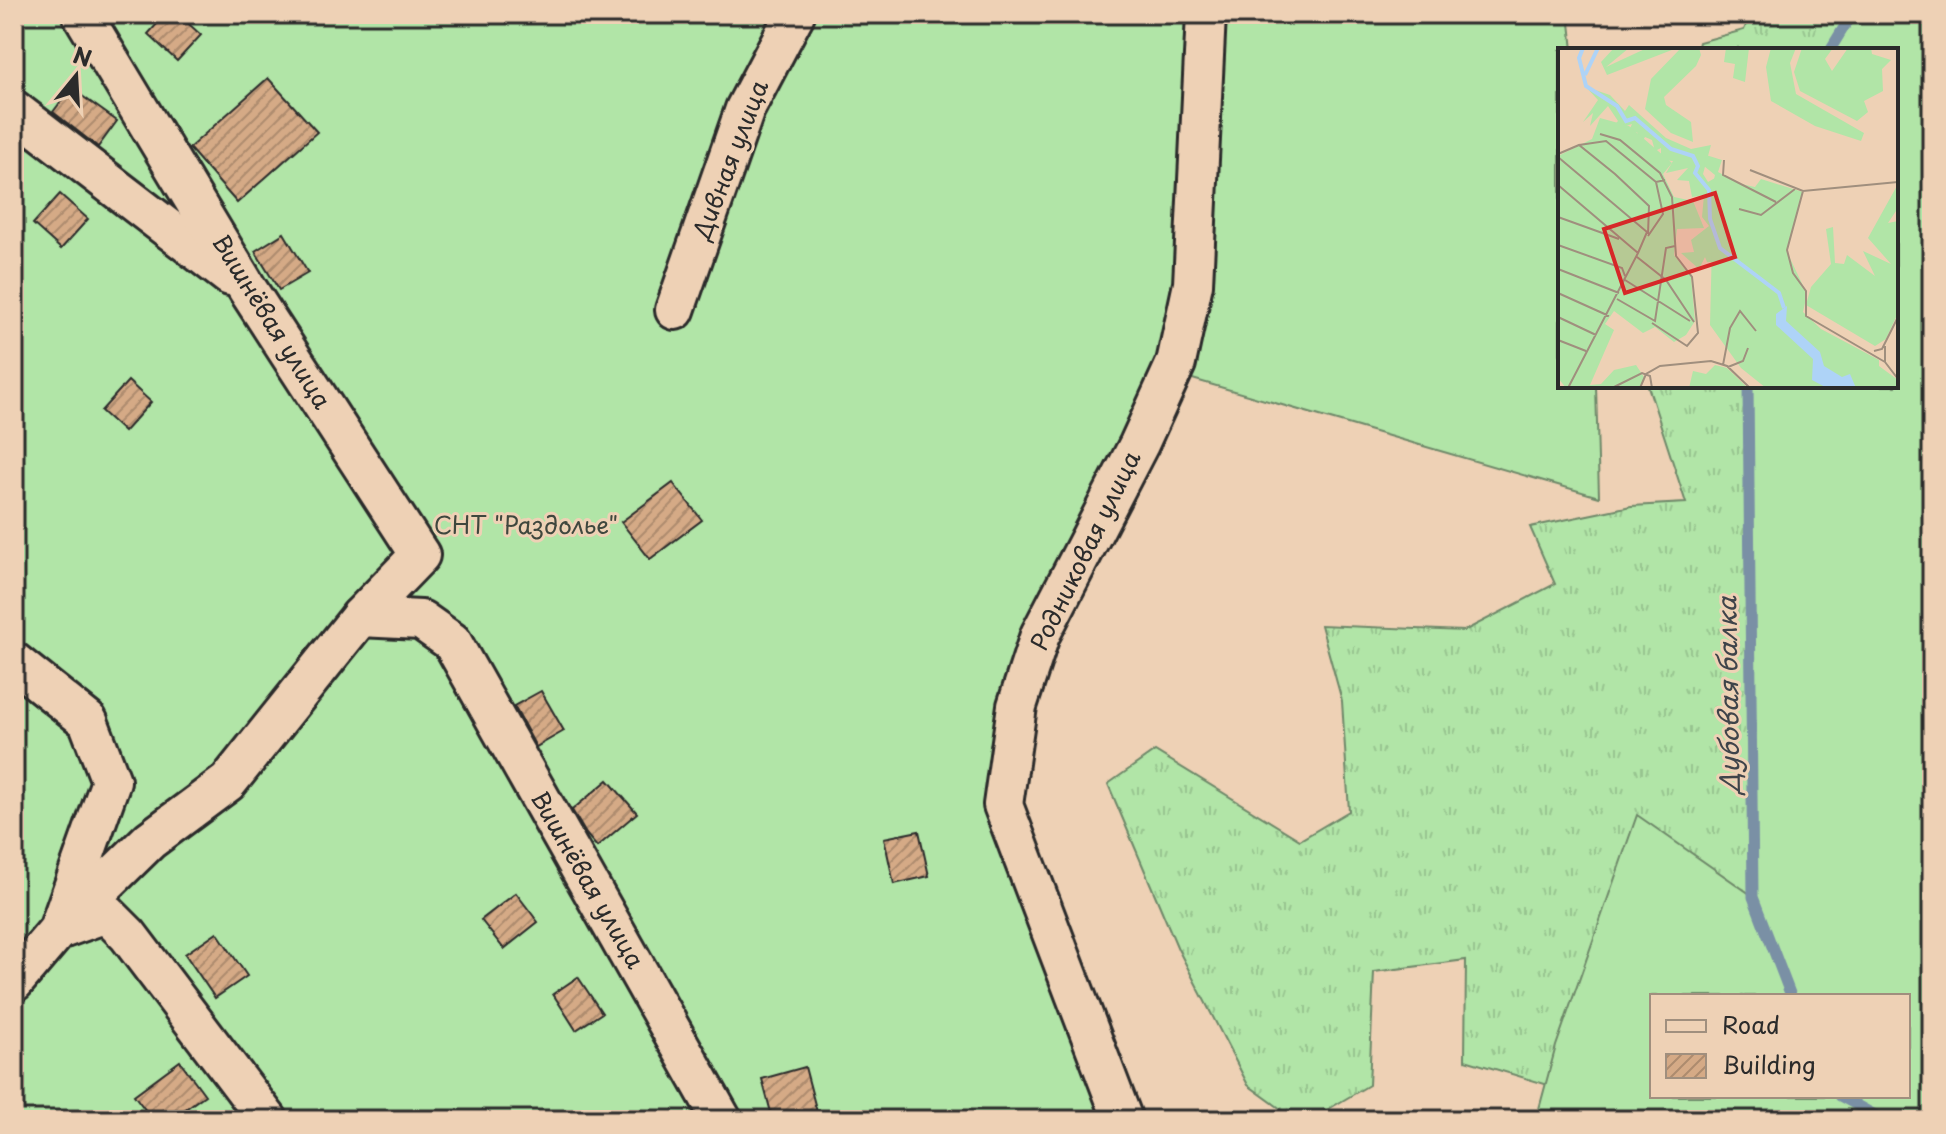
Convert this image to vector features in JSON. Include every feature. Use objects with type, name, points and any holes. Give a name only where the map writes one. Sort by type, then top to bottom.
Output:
[{"type":"street","name":"Вишнёвая улица","points":[[14,982],[58,930],[150,840],[228,782],[360,617],[420,555],[248,290],[82,14]]},
{"type":"street","name":"Дивная улица","points":[[675,310],[745,109],[795,14]]},
{"type":"street","name":"Родниковая улица","points":[[1123,1120],[1003,805],[1017,706],[1040,635],[1139,444],[1176,363],[1193,284],[1206,14]]},
{"type":"street","points":[[14,110],[248,290]]},
{"type":"street","name":"Вишнёвая улица","points":[[360,617],[421,620],[452,642],[722,1120]]},
{"type":"street","points":[[14,662],[88,721],[111,781],[58,930]]},
{"type":"street","points":[[58,930],[106,913],[128,935],[268,1120]]},
{"type":"green space","name":"СНТ \"Раздолье\"","points":[[14,14],[1569,14],[1573,48],[1558,48],[1558,388],[1596,388],[1599,497],[1158,369],[1031,618],[985,785],[1101,1120],[14,1120]]},
{"type":"green space","points":[[1751,14],[1932,14],[1932,149],[1898,48],[1698,48],[1699,42],[1744,30]]},
{"type":"green space","points":[[1852,14],[1932,14],[1932,1120],[1536,1120],[1556,1046],[1637,815],[1753,896],[1748,388],[1898,388],[1898,48],[1831,48]]},
{"type":"green space","points":[[1649,388],[1846,388],[1932,1120],[1638,1112],[1465,1060],[1466,960],[1374,972],[1369,1085],[1310,1120],[1296,1120],[1248,1085],[1178,949],[1108,784],[1155,751],[1300,840],[1349,811],[1342,701],[1321,625],[1464,631],[1555,584],[1530,527],[1631,506],[1686,503]]},
{"type":"building","points":[[166,14],[178,14],[201,35],[177,61],[148,34]]},
{"type":"building","points":[[268,78],[317,132],[237,203],[189,148]]},
{"type":"building","points":[[71,88],[117,121],[98,147],[53,112]]},
{"type":"building","points":[[60,194],[88,219],[61,249],[33,224]]},
{"type":"building","points":[[284,233],[308,273],[279,290],[255,251]]},
{"type":"building","points":[[128,381],[151,402],[124,432],[101,411]]},
{"type":"building","points":[[673,483],[702,520],[650,559],[621,522]]},
{"type":"building","points":[[541,691],[564,731],[536,747],[514,706]]},
{"type":"building","points":[[608,780],[637,813],[597,847],[572,810]]},
{"type":"building","points":[[919,831],[929,876],[894,884],[884,838]]},
{"type":"building","points":[[516,893],[538,922],[504,949],[481,920]]},
{"type":"building","points":[[217,932],[247,976],[215,998],[185,954]]},
{"type":"building","points":[[578,977],[602,1013],[576,1030],[553,994]]},
{"type":"building","points":[[180,1061],[205,1095],[170,1120],[153,1120],[134,1095]]},
{"type":"building","points":[[805,1067],[819,1120],[773,1120],[762,1079]]},
{"type":"waterway","name":"Дубовая балка","points":[[1831,48],[1852,14]]},
{"type":"waterway","name":"Дубовая балка","points":[[1748,388],[1753,897],[1790,994]]},
{"type":"waterway","name":"Дубовая балка","points":[[1844,1098],[1884,1120]]}]
